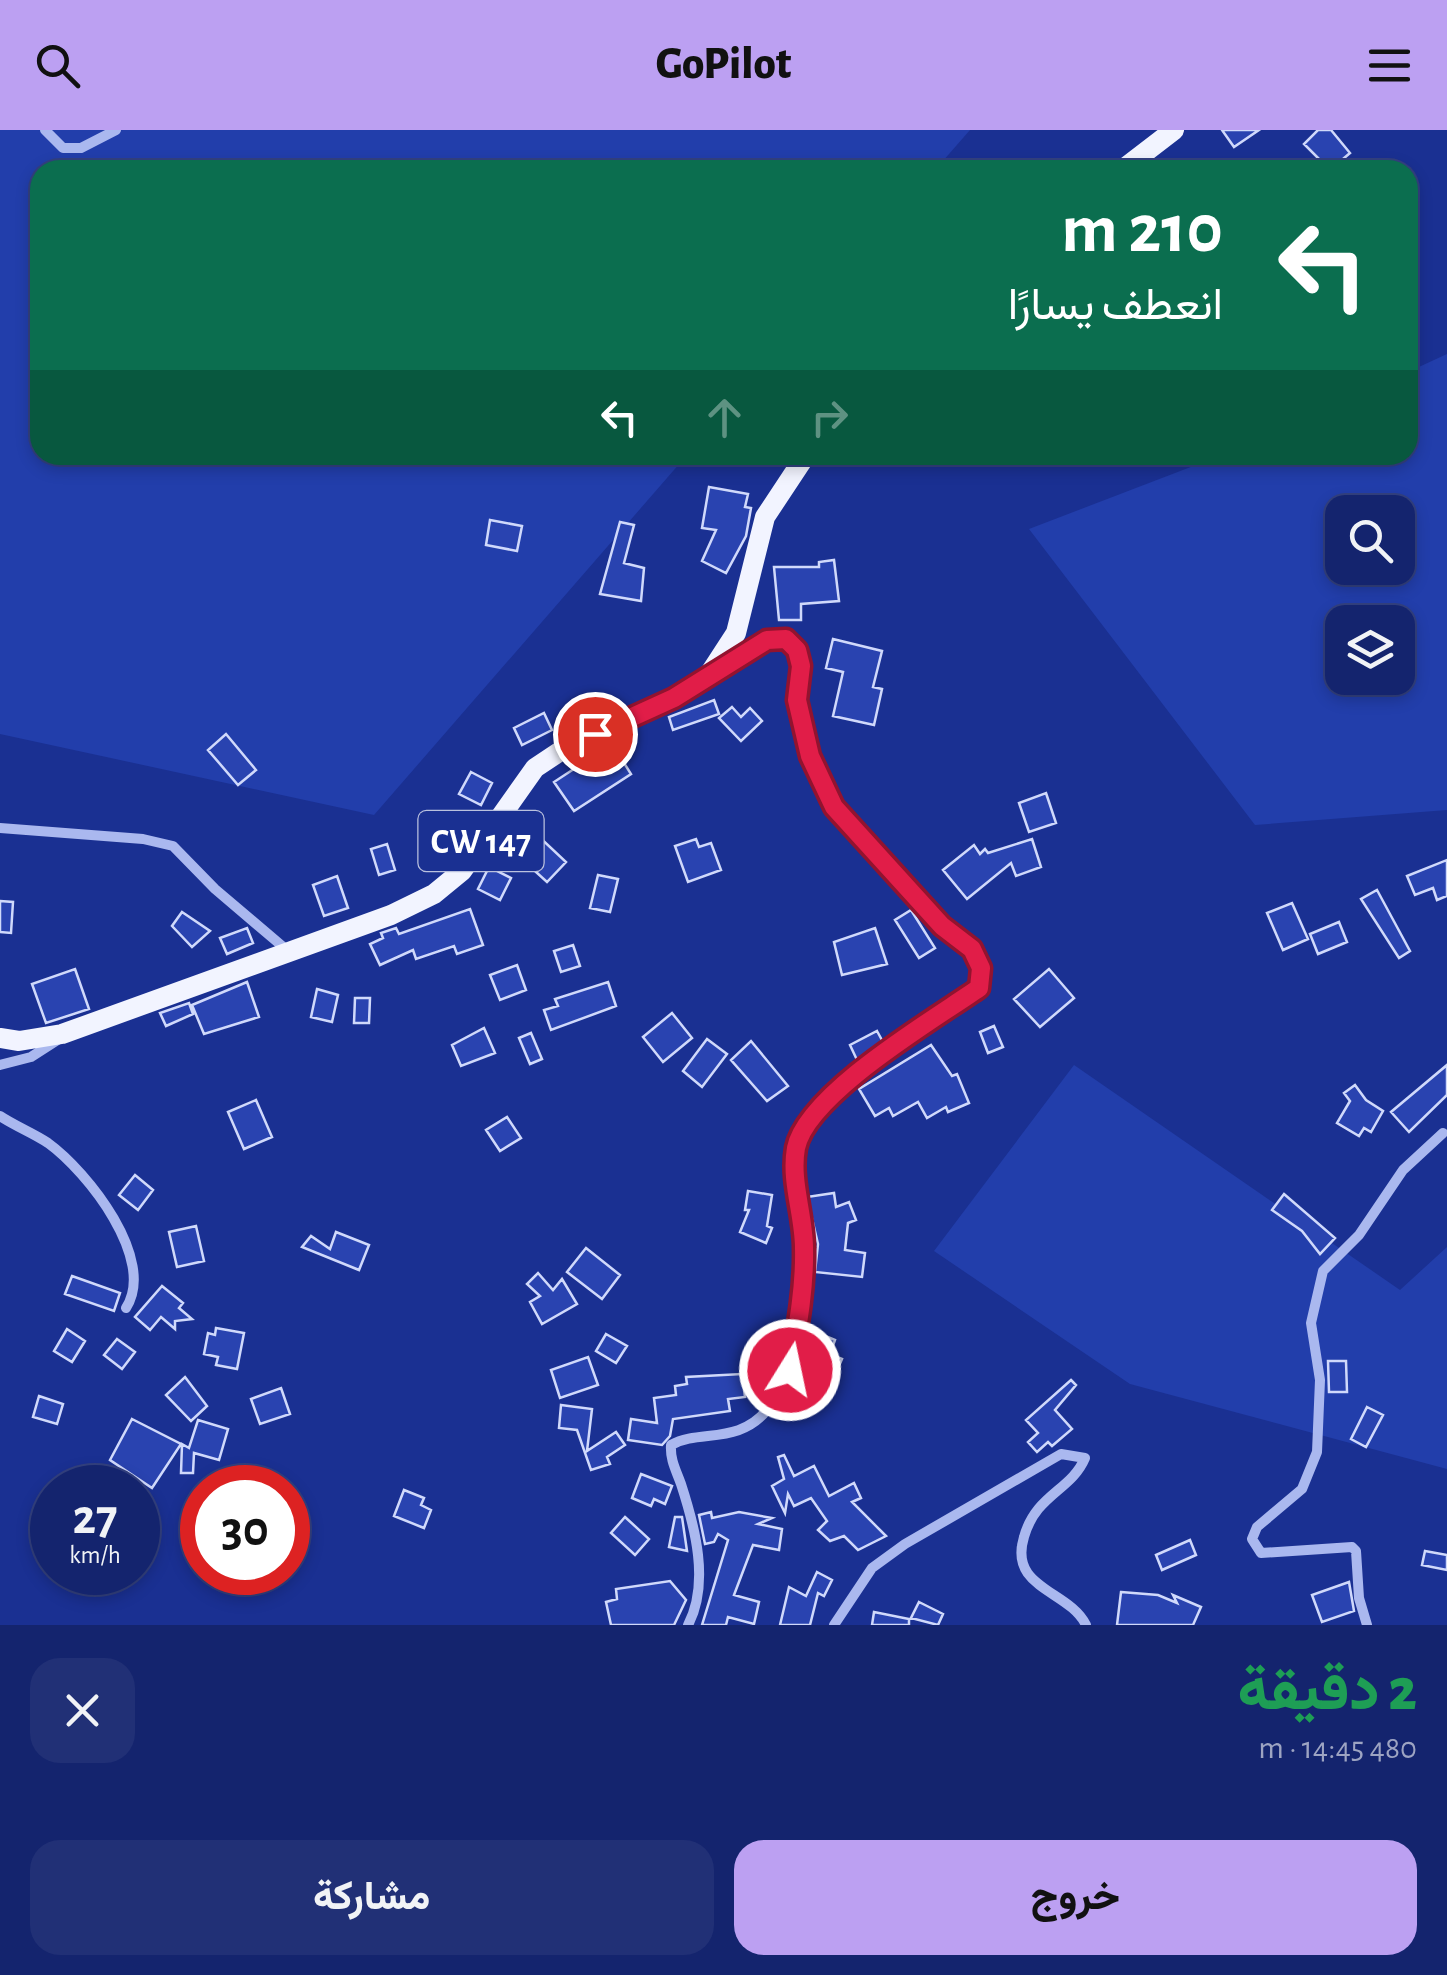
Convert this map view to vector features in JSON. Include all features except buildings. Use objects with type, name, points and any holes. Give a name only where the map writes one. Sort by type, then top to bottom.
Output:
[{"type":"main road","points":[[1138,160],[1174,130]]},
{"type":"main road","name":"CW 147","points":[[0,1038],[19,1041],[62,1034],[391,915],[434,894],[462,871],[535,768],[565,748],[674,698],[710,673],[736,633],[764,517],[799,465]]},
{"type":"street","points":[[46,130],[63,148],[81,148],[116,130]]},
{"type":"street","points":[[688,1625],[697,1608],[698,1561],[692,1522],[670,1458],[671,1446],[684,1438],[702,1440],[737,1432],[767,1411],[790,1370],[802,1303],[804,1246],[794,1167],[803,1129],[810,1116],[860,1072],[979,988],[981,968],[972,949],[942,926],[834,807],[810,756],[797,700],[801,666],[797,650],[786,639],[767,640],[710,673]]},
{"type":"street","points":[[0,828],[144,839],[173,846],[215,890],[289,952]]},
{"type":"street","points":[[0,1065],[45,1050],[62,1034]]},
{"type":"street","points":[[0,1116],[48,1143],[76,1168],[112,1219],[135,1262],[136,1294],[126,1308]]},
{"type":"street","points":[[1367,1625],[1352,1547],[1261,1553],[1252,1539],[1257,1527],[1302,1489],[1317,1452],[1320,1380],[1311,1323],[1322,1271],[1359,1234],[1402,1170],[1444,1133]]},
{"type":"street","points":[[834,1625],[872,1568],[1061,1454],[1085,1458],[1071,1480],[1048,1494],[1038,1507],[1020,1551],[1025,1572],[1041,1590],[1080,1613],[1086,1625]]},
{"type":"shaded area","points":[[0,130],[970,130],[944,160],[30,160],[30,465],[678,465],[374,815],[0,734]]},
{"type":"shaded area","points":[[1447,354],[1447,810],[1255,825],[1029,529],[1196,465],[1418,465],[1418,367]]},
{"type":"shaded area","points":[[1074,1065],[1400,1290],[1447,1247],[1447,1469],[1130,1384],[934,1251]]},
{"type":"route","points":[[595,734],[674,698],[767,640],[786,639],[797,650],[801,666],[797,700],[810,756],[834,807],[942,926],[972,949],[981,968],[979,988],[860,1072],[810,1116],[803,1129],[796,1145],[794,1167],[804,1246],[802,1303],[790,1370]]}]
